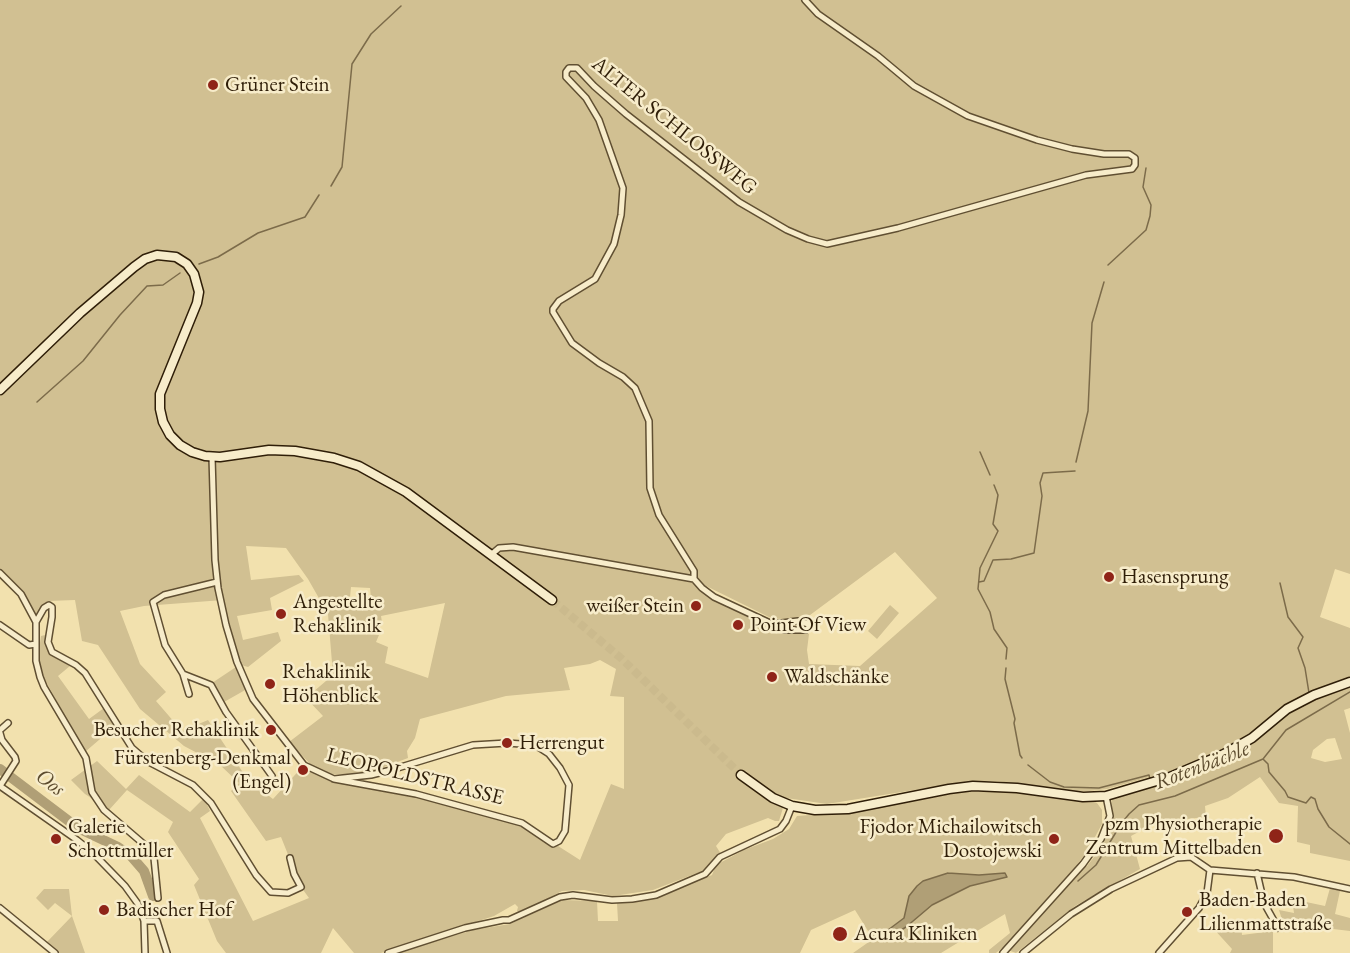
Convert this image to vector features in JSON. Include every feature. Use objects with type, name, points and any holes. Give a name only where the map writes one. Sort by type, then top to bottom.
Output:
[{"type":"main road","points":[[0,390],[72,321],[140,262],[157,255],[176,257],[194,274],[199,297],[162,388],[160,402],[161,416],[166,429],[180,445],[192,452],[212,457],[282,450],[315,453],[371,471],[394,484],[552,600]]},
{"type":"main road","points":[[741,775],[762,792],[792,806],[815,810],[837,810],[949,789],[999,786],[1075,796],[1106,796],[1170,777],[1224,754],[1252,738],[1292,706],[1350,682]]},
{"type":"street","name":"ALTER SCHLOSSWEG","points":[[694,579],[694,571],[659,515],[650,489],[649,421],[635,388],[623,377],[572,343],[553,312],[559,301],[595,279],[614,244],[621,215],[623,188],[599,120],[586,98],[566,77],[569,68],[577,68],[626,114],[739,202],[786,230],[827,244],[898,228],[1086,175],[1132,169],[1135,165],[1135,158],[1129,154],[1086,152],[1037,140],[953,108],[914,86],[878,56],[818,14],[805,0]]},
{"type":"street","name":"LEOPOLDSTRASSE","points":[[212,457],[217,582],[237,662],[253,699],[304,765],[334,779],[416,794],[497,815],[522,823],[553,844],[559,842],[565,831],[569,785],[549,754],[535,746],[507,743],[473,745],[371,775],[334,779]]},
{"type":"street","points":[[492,554],[504,546],[513,547],[694,579],[714,597],[785,630],[806,630],[812,625],[798,621],[773,624]]},
{"type":"street","points":[[0,573],[21,594],[36,622],[36,662],[44,687],[86,758],[92,792],[104,810],[146,846],[154,858],[158,898]]},
{"type":"street","points":[[189,694],[183,674],[165,645],[153,602],[164,595],[217,582]]},
{"type":"street","points":[[36,622],[44,608],[49,605],[52,607],[48,642],[52,652],[57,657],[76,665],[85,673],[132,748],[147,761],[193,785],[211,803],[238,848],[271,892],[288,893],[301,887],[294,874],[290,858]]},
{"type":"street","points":[[0,625],[29,645],[36,644]]},
{"type":"street","points":[[183,674],[211,685],[226,712],[272,776]]},
{"type":"street","points":[[8,723],[0,732],[2,740],[16,761],[0,786],[92,852],[131,894],[144,921],[145,953]]},
{"type":"street","points":[[1003,953],[1083,864],[1101,839],[1110,816],[1106,796]]},
{"type":"street","points":[[388,953],[465,928],[509,920],[560,897],[573,895],[612,900],[656,895],[705,874],[720,857],[780,829],[792,806]]},
{"type":"street","points":[[1023,953],[1071,914],[1111,888],[1168,861],[1186,856],[1198,860],[1210,870],[1294,877],[1350,889]]},
{"type":"street","points":[[1159,953],[1199,908],[1207,893],[1210,870]]},
{"type":"street","points":[[1257,873],[1264,903],[1278,928]]},
{"type":"street","points":[[0,908],[55,953]]},
{"type":"street","points":[[144,921],[157,921],[167,953]]},
{"type":"shaded area","points":[[0,0],[1350,0],[1350,574],[1335,569],[1320,617],[1350,628],[1350,677],[1301,696],[1281,708],[1254,731],[1255,739],[1300,705],[1350,685],[1350,708],[1344,710],[1350,733],[1350,861],[1310,853],[1310,845],[1297,842],[1298,806],[1279,803],[1260,777],[1228,798],[1205,806],[1206,817],[1157,822],[1131,836],[1140,869],[1075,906],[1016,953],[1002,948],[996,953],[989,953],[989,950],[1010,933],[1005,914],[941,953],[853,953],[873,939],[855,910],[811,930],[800,953],[396,953],[473,930],[510,924],[562,900],[597,901],[598,921],[618,921],[617,903],[656,898],[712,875],[716,865],[744,850],[773,839],[789,829],[797,816],[863,811],[961,792],[1009,792],[1097,803],[1102,810],[1102,824],[1088,850],[1070,874],[1087,866],[1102,847],[1110,829],[1112,799],[1149,787],[1153,776],[1107,789],[1089,791],[1069,791],[997,781],[964,782],[827,804],[786,798],[779,821],[768,818],[726,834],[716,846],[721,854],[705,870],[653,890],[613,896],[584,890],[562,891],[520,913],[515,904],[494,916],[381,953],[354,953],[333,928],[321,953],[226,953],[217,941],[194,885],[199,879],[168,832],[173,822],[127,790],[109,810],[85,794],[71,780],[97,761],[126,789],[139,775],[190,812],[204,798],[210,811],[200,818],[253,921],[309,898],[301,887],[281,837],[266,841],[231,791],[239,783],[220,765],[184,746],[140,709],[98,645],[82,641],[75,600],[48,601],[36,615],[22,593],[0,571],[0,396],[8,387],[0,384]],"holes":[[[246,546],[286,548],[308,579],[328,614],[333,675],[306,698],[323,716],[289,742],[317,771],[304,765],[273,799],[248,780],[208,720],[182,731],[156,701],[166,692],[140,664],[120,611],[144,606],[223,600],[241,665],[248,667],[281,641],[278,632],[243,640],[237,616],[272,610],[270,598],[304,581],[299,575],[251,580]],[[895,552],[937,598],[860,666],[809,664],[807,650],[809,634],[806,634],[806,630],[785,630],[702,588],[698,582],[773,619],[806,618]],[[351,587],[370,588],[372,609],[349,608]],[[445,603],[428,678],[385,663],[388,647],[376,642],[379,635],[372,634],[372,623],[382,622],[381,616]],[[600,660],[616,669],[610,696],[624,697],[624,789],[611,784],[580,860],[522,823],[416,794],[323,774],[347,774],[376,770],[408,758],[407,751],[415,738],[420,719],[506,696],[570,690],[564,668]],[[1335,738],[1342,759],[1325,762],[1311,758],[1313,750],[1327,739]]]},
{"type":"shaded area","points":[[890,605],[899,613],[877,639],[868,631]]},
{"type":"shaded area","points":[[45,635],[48,651],[70,666],[58,676],[89,719],[104,708],[114,727],[85,752],[44,678],[38,657],[41,636]]},
{"type":"shaded area","points":[[236,667],[247,689],[224,702],[212,683]]},
{"type":"shaded area","points":[[948,873],[979,875],[1005,873],[1007,877],[970,886],[932,905],[892,936],[888,930],[904,918],[909,896],[917,886],[923,881]]},
{"type":"shaded area","points":[[1330,888],[1340,891],[1335,914],[1350,918],[1350,931],[1283,923],[1279,910],[1294,913],[1292,899],[1325,906]]},
{"type":"shaded area","points":[[44,889],[69,889],[72,916],[55,903],[48,910],[36,898]]},
{"type":"shaded area","points":[[72,916],[85,953],[60,953],[46,943]]},
{"type":"shaded area","points":[[1241,920],[1242,935],[1273,931],[1273,953],[1230,953],[1232,949],[1212,927]]},
{"type":"waterway","points":[[331,186],[342,167],[352,64],[371,34],[401,6]]},
{"type":"waterway","points":[[1108,265],[1146,230],[1151,205],[1143,187],[1146,168]]},
{"type":"waterway","points":[[199,264],[218,257],[258,233],[305,217],[319,195]]},
{"type":"waterway","points":[[37,402],[83,361],[147,286],[163,285],[180,273]]},
{"type":"waterway","points":[[1076,462],[1088,411],[1092,323],[1104,282]]},
{"type":"waterway","points":[[980,452],[990,475]]},
{"type":"waterway","points":[[979,582],[984,581],[993,560],[1011,559],[1034,553],[1042,496],[1040,483],[1043,473],[1075,471]]},
{"type":"waterway","points":[[994,485],[998,495],[993,524],[998,531],[980,568],[978,589],[990,612],[994,629],[1007,648],[1006,659]]},
{"type":"waterway","points":[[1280,583],[1288,617],[1303,637],[1298,648],[1305,668],[1309,693]]},
{"type":"waterway","points":[[1006,668],[1005,679],[1022,758]]},
{"type":"waterway","name":"Rotenbächle","points":[[1078,881],[1096,865],[1121,824],[1139,805],[1175,796],[1263,759],[1286,730],[1350,692]]},
{"type":"waterway","points":[[1263,759],[1268,764],[1269,772],[1288,797],[1306,803],[1311,797],[1315,799],[1329,827],[1350,844]]},
{"type":"waterway","points":[[1028,765],[1050,782],[1064,787],[1099,788],[1149,775],[1150,779]]},
{"type":"waterway","name":"Oos","points":[[0,769],[78,828],[118,847],[131,856],[144,871],[153,896]]},
{"type":"tunnel","points":[[552,600],[622,659],[741,775]]},
{"type":"place","name":"Grüner Stein","points":[[213,85]]},
{"type":"place","name":"Hasensprung","points":[[1109,577]]},
{"type":"place","name":"weißer Stein","points":[[696,606]]},
{"type":"place","name":"Angestellte Rehaklinik","points":[[281,614]]},
{"type":"place","name":"Point Of View","points":[[738,625]]},
{"type":"place","name":"Waldschänke","points":[[772,677]]},
{"type":"place","name":"Rehaklinik Höhenblick","points":[[270,684]]},
{"type":"place","name":"Besucher Rehaklinik","points":[[271,730]]},
{"type":"place","name":"Herrengut","points":[[507,743]]},
{"type":"place","name":"Fürstenberg-Denkmal (Engel)","points":[[303,770]]},
{"type":"place","name":"pzm Physiotherapie Zentrum Mittelbaden","points":[[1276,836]]},
{"type":"place","name":"Galerie Schottmüller","points":[[56,839]]},
{"type":"place","name":"Fjodor Michailowitsch Dostojewski","points":[[1054,839]]},
{"type":"place","name":"Badischer Hof","points":[[104,910]]},
{"type":"place","name":"Baden-Baden Lilienmattstraße","points":[[1187,912]]},
{"type":"place","name":"Acura Kliniken","points":[[840,934]]}]
